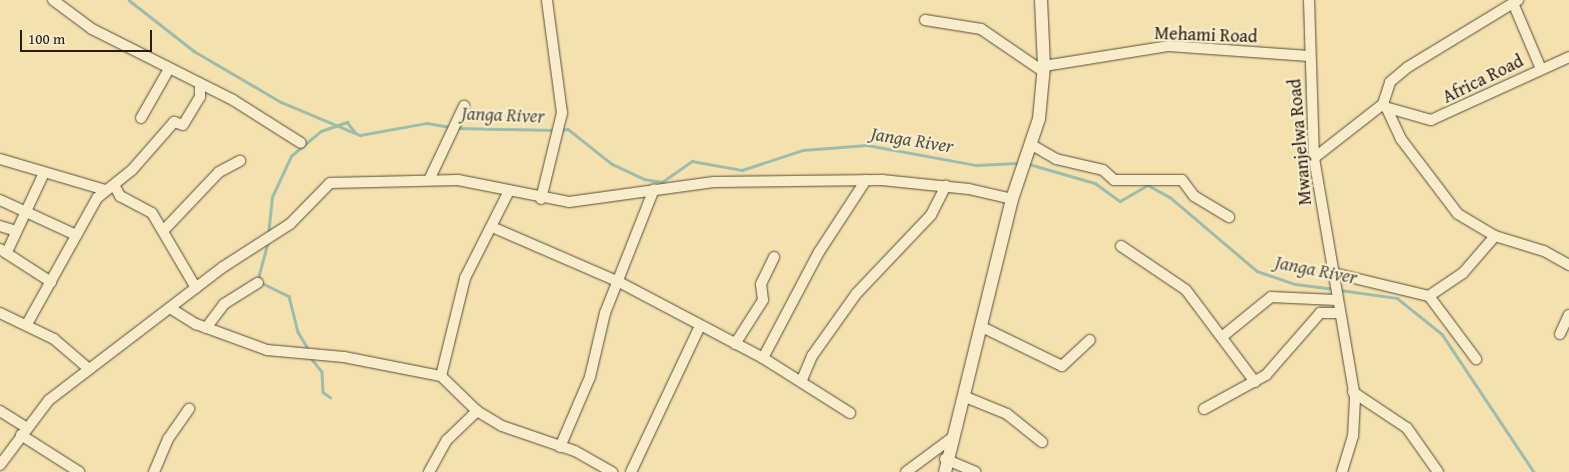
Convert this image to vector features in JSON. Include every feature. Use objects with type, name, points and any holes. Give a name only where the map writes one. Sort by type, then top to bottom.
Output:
[{"type":"street","points":[[53,0],[92,29],[200,84],[301,144]]},
{"type":"street","points":[[541,199],[560,120],[560,66],[547,0]]},
{"type":"street","points":[[944,472],[945,459],[982,327],[1012,199],[1031,148],[1044,69],[1041,0]]},
{"type":"street","name":"Mwanjelwa Road","points":[[1309,0],[1308,56],[1314,158],[1338,313],[1353,392],[1353,436],[1342,472]]},
{"type":"street","points":[[1541,68],[1515,1],[1465,28],[1401,72],[1388,86],[1385,107],[1401,139],[1458,214],[1495,236],[1544,251],[1569,266]]},
{"type":"street","points":[[925,20],[981,29],[1044,69]]},
{"type":"street","name":"Mehami Road","points":[[1044,69],[1169,46],[1308,56]]},
{"type":"street","name":"Africa Road","points":[[1385,107],[1431,120],[1453,113],[1541,68],[1569,57]]},
{"type":"street","points":[[141,118],[168,69]]},
{"type":"street","points":[[27,324],[76,235],[109,188],[174,122],[183,125],[200,97],[200,84]]},
{"type":"street","points":[[430,178],[455,134],[464,106]]},
{"type":"street","points":[[1314,158],[1385,107]]},
{"type":"street","points":[[1031,148],[1056,159],[1103,170],[1114,180],[1159,176],[1182,180],[1194,196],[1230,217]]},
{"type":"street","points":[[0,159],[44,173],[109,188],[120,196],[146,206],[196,288]]},
{"type":"street","points":[[163,231],[219,172],[240,161]]},
{"type":"street","points":[[44,173],[28,211],[3,250],[51,282]]},
{"type":"street","points":[[0,464],[49,400],[196,288],[269,239],[330,183],[430,178],[508,191],[541,199],[580,202],[654,189],[714,182],[866,180],[946,186],[1012,199]]},
{"type":"street","points":[[764,358],[819,252],[866,180]]},
{"type":"street","points":[[801,382],[815,351],[856,294],[931,215],[946,186]]},
{"type":"street","points":[[560,447],[590,377],[597,335],[654,189]]},
{"type":"street","points":[[441,376],[465,278],[492,227],[508,191]]},
{"type":"street","points":[[0,200],[28,211],[76,235]]},
{"type":"street","points":[[0,226],[16,231]]},
{"type":"street","points":[[492,227],[617,281],[764,358],[850,413]]},
{"type":"street","points":[[1429,296],[1463,273],[1495,236]]},
{"type":"street","points":[[1121,246],[1186,290],[1223,336],[1255,382]]},
{"type":"street","points":[[736,344],[762,300],[761,284],[774,257]]},
{"type":"street","points":[[1333,277],[1429,296],[1476,359]]},
{"type":"street","points":[[206,328],[224,304],[258,283]]},
{"type":"street","points":[[1223,336],[1271,297],[1336,300]]},
{"type":"street","points":[[170,308],[206,328],[246,345],[305,356],[318,355],[441,376],[477,411],[523,436],[560,447],[612,472]]},
{"type":"street","points":[[0,313],[27,324],[54,339],[89,369]]},
{"type":"street","points":[[1204,409],[1255,382],[1320,313],[1338,313]]},
{"type":"street","points":[[1560,334],[1569,316]]},
{"type":"street","points":[[631,472],[700,326]]},
{"type":"street","points":[[982,327],[1062,366],[1090,340]]},
{"type":"street","points":[[1353,392],[1406,428],[1438,472]]},
{"type":"street","points":[[963,396],[1007,414],[1042,442]]},
{"type":"street","points":[[154,472],[168,438],[189,409]]},
{"type":"street","points":[[0,411],[78,472]]},
{"type":"street","points":[[432,471],[447,440],[477,411]]},
{"type":"street","points":[[906,472],[952,438]]},
{"type":"street","points":[[945,459],[975,472]]},
{"type":"waterway","name":"Janga River","points":[[129,0],[194,51],[281,102],[360,135],[427,123],[450,127]]},
{"type":"waterway","points":[[268,235],[272,197],[291,156],[321,131],[347,122],[355,132]]},
{"type":"waterway","name":"Janga River","points":[[456,128],[555,130]]},
{"type":"waterway","name":"Janga River","points":[[560,130],[568,129],[612,164],[644,179],[662,182],[692,161],[742,170],[803,150],[867,145],[976,165],[1019,163]]},
{"type":"waterway","name":"Janga River","points":[[1029,164],[1095,183],[1120,201],[1148,185],[1171,198],[1257,271],[1295,284],[1335,289]]},
{"type":"waterway","points":[[268,243],[259,276],[262,283],[289,296],[298,332],[310,352]]},
{"type":"waterway","name":"Janga River","points":[[1340,290],[1397,298],[1442,334],[1534,472]]},
{"type":"waterway","points":[[310,357],[322,372],[323,392],[330,397]]}]
